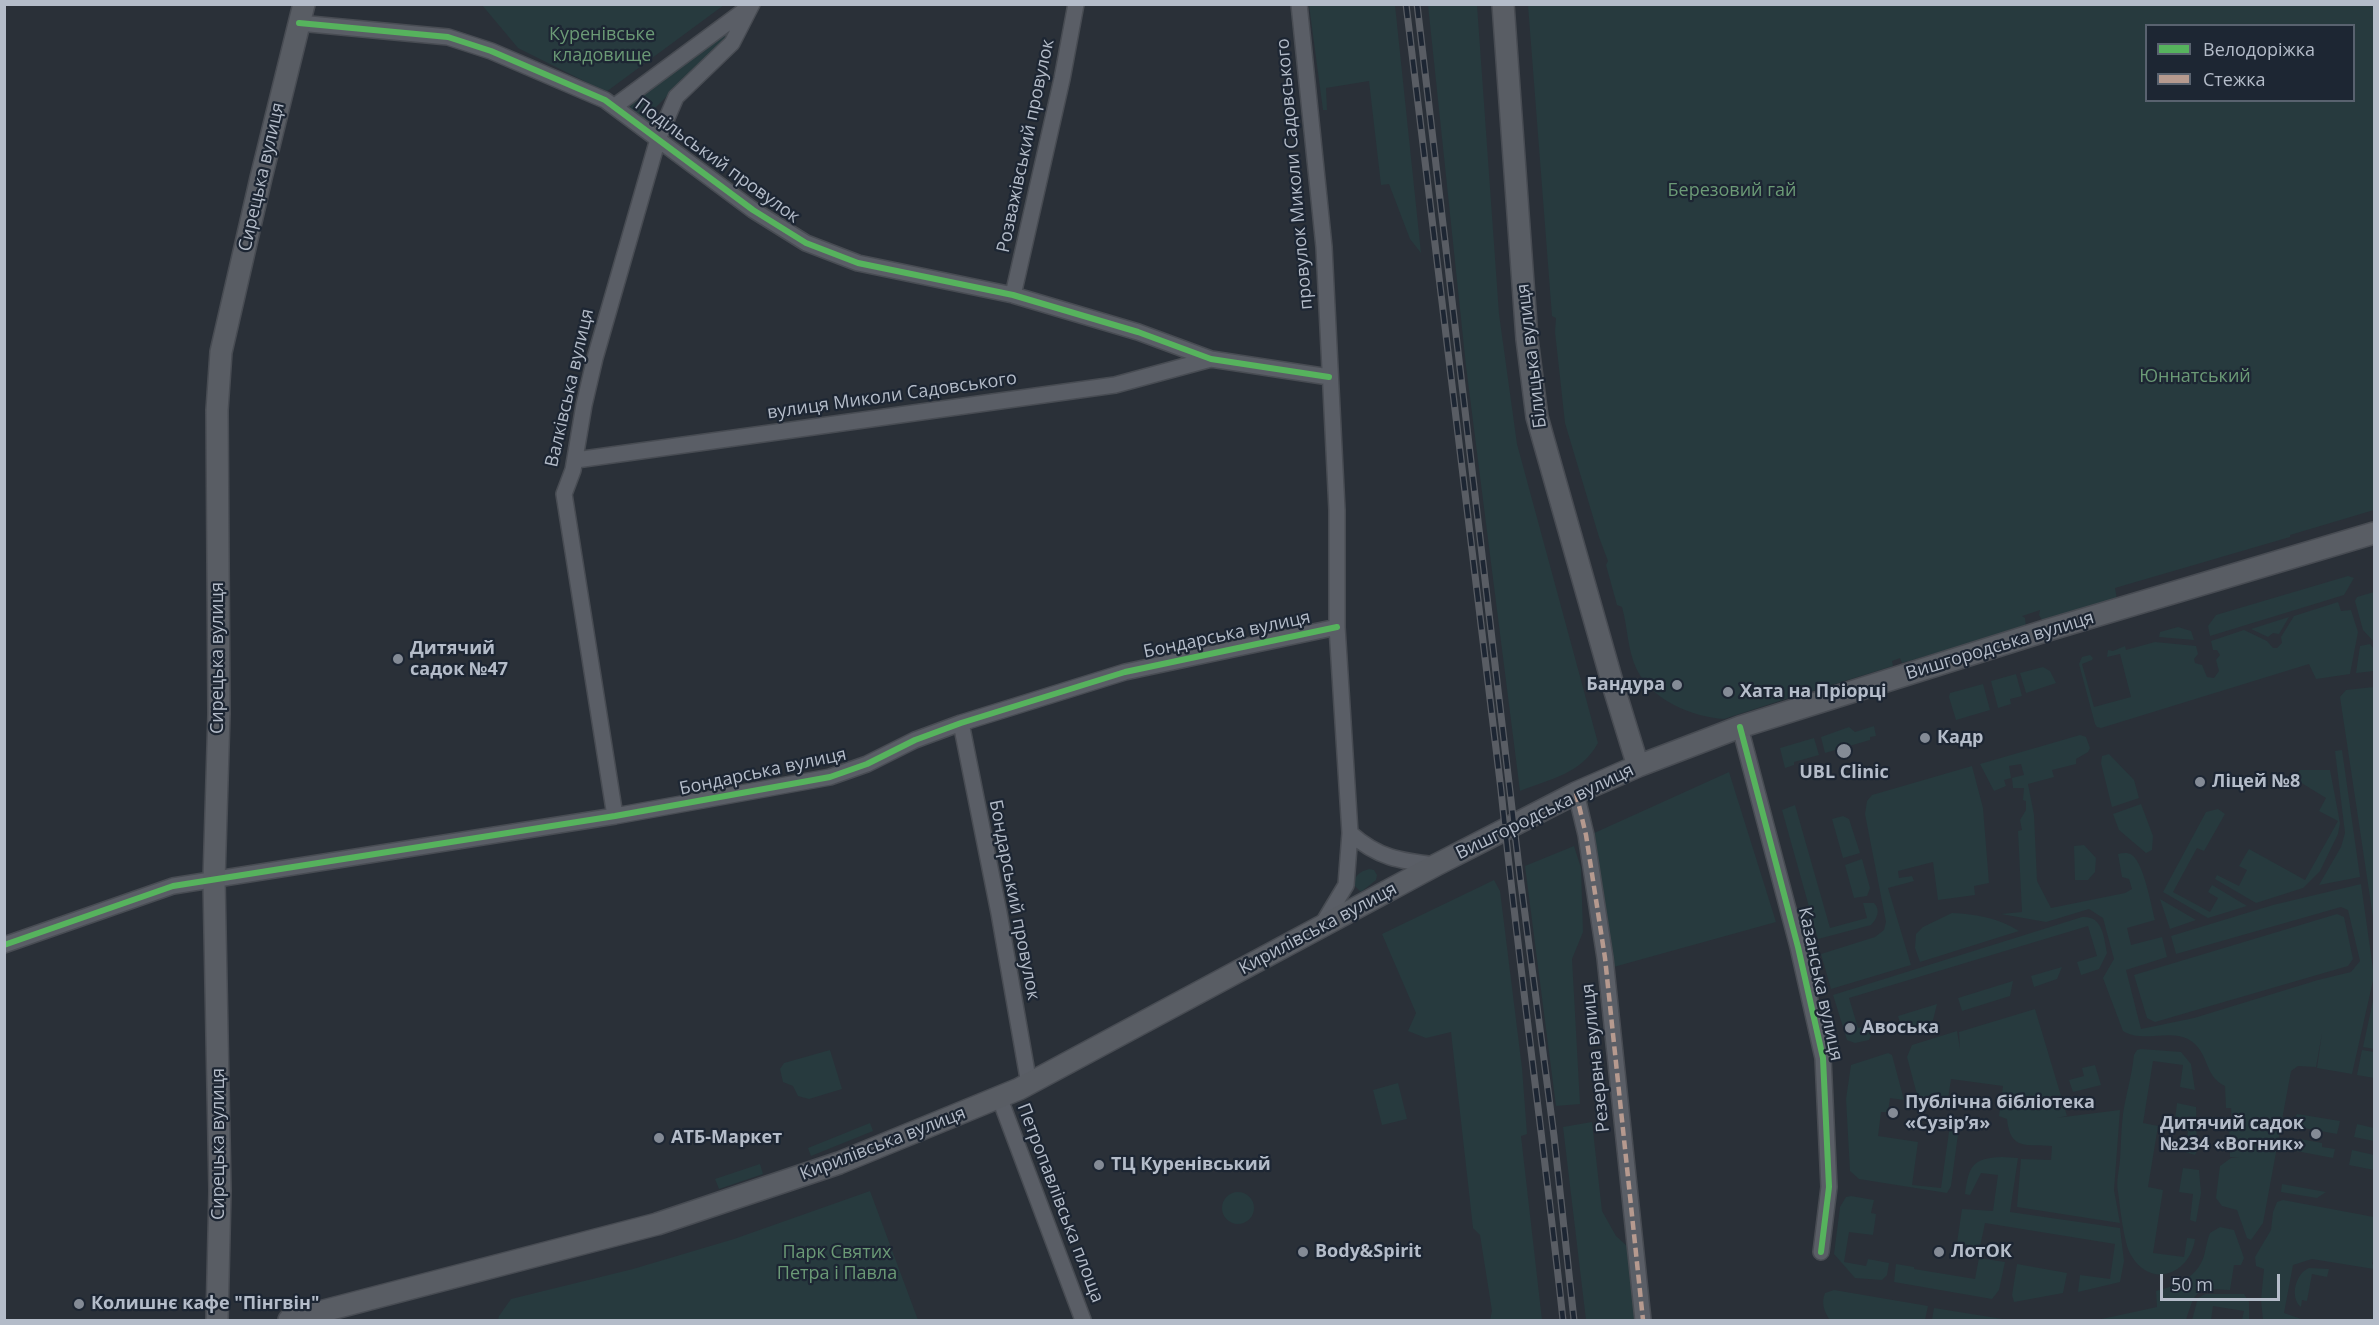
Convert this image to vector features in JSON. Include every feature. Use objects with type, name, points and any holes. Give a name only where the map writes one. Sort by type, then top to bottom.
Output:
[{"type":"main road","name":"Білицька вулиця","points":[[1503,4],[1527,339],[1537,417],[1609,674],[1638,766]]},
{"type":"main road","name":"Сирецька вулиця","points":[[217,1320],[220,1158],[214,880],[219,714],[217,410],[219,368],[261,178],[301,14]]},
{"type":"main road","name":"Вишгородська вулиця","points":[[1436,865],[1576,793],[1638,766],[1740,727],[2048,630],[2374,533]]},
{"type":"main road","name":"Кирилівська вулиця","points":[[290,1320],[555,1252],[682,1216],[838,1163],[1000,1099],[1319,930],[1436,865]]},
{"type":"street","name":"Розважівський провулок","points":[[1013,295],[1062,79],[1076,4]]},
{"type":"street","name":"провулок Миколи Садовського","points":[[1299,4],[1324,247],[1329,377]]},
{"type":"street","points":[[615,106],[752,5]]},
{"type":"street","name":"Валківська вулиця","points":[[615,816],[564,494],[576,460],[584,405],[595,358],[658,139],[676,97],[732,44],[752,5]]},
{"type":"street","name":"Подільський провулок","points":[[301,14],[448,37],[491,51],[615,106],[753,210],[806,243],[858,263],[1013,295],[1138,332],[1210,359],[1329,377]]},
{"type":"street","name":"вулиця Миколи Садовського","points":[[576,460],[1115,385],[1210,359]]},
{"type":"street","points":[[1319,930],[1346,885],[1350,833],[1337,627],[1337,510],[1329,377]]},
{"type":"street","name":"Бондарська вулиця","points":[[4,945],[173,886],[615,816],[830,777],[867,764],[915,740],[961,723],[1125,672],[1337,627]]},
{"type":"street","name":"Бондарський провулок","points":[[961,723],[999,913],[1029,1084]]},
{"type":"street","name":"Казанська вулиця","points":[[1740,727],[1798,947],[1823,1058],[1829,1187],[1821,1252]]},
{"type":"street","name":"Резервна вулиця","points":[[1576,793],[1586,834],[1605,958],[1644,1320]]},
{"type":"street","points":[[1350,833],[1366,847],[1380,855],[1403,861],[1436,865]]},
{"type":"street","name":"Петропавлівська площа","points":[[1000,1099],[1083,1320]]},
{"type":"green space","name":"Куренівське кладовище","points":[[482,5],[724,5],[606,92],[518,48]]},
{"type":"green space","points":[[1309,5],[1395,5],[1421,253],[1410,239],[1389,184],[1381,185],[1369,81],[1326,88],[1327,110],[1323,110]]},
{"type":"green space","points":[[1428,5],[1477,5],[1499,314],[1517,444],[1598,743],[1583,762],[1574,769],[1520,791],[1466,366]]},
{"type":"green space","name":"Березовий гай","points":[[1528,5],[2374,5],[2374,510],[2115,588],[2117,599],[2044,623],[2039,615],[2040,610],[2022,616],[2025,618],[2026,627],[1902,663],[1900,658],[1892,661],[1893,666],[1809,692],[1808,689],[1798,695],[1724,719],[1699,715],[1674,705],[1652,690],[1644,681],[1634,662],[1622,607],[1617,605],[1606,565],[1608,561],[1565,423],[1555,332],[1556,318],[1552,316]]},
{"type":"green space","points":[[726,30],[729,34],[655,108],[660,121],[656,128],[648,129],[628,110],[629,102]]},
{"type":"green space","points":[[2348,576],[2354,578],[2344,595],[2210,636],[2208,626],[2216,615]]},
{"type":"green space","points":[[2374,592],[2374,642],[2363,630],[2355,601],[2357,597]]},
{"type":"green space","points":[[2338,602],[2341,611],[2351,610],[2358,632],[2350,674],[2316,679],[2309,664],[2101,728],[2095,724],[2079,664],[2082,657],[2090,655],[2093,658],[2082,664],[2094,707],[2131,697],[2120,654],[2107,657],[2108,650],[2113,651],[2125,646],[2126,650],[2155,642],[2196,646],[2198,654],[2194,659],[2195,663],[2202,665],[2207,677],[2214,678],[2219,671],[2216,660],[2220,655],[2217,650],[2213,650],[2211,641],[2244,630],[2267,641],[2273,648],[2277,648],[2282,643],[2281,637],[2294,616]]},
{"type":"green space","points":[[2289,617],[2279,634],[2273,633],[2268,637],[2251,629]]},
{"type":"green space","points":[[2178,627],[2191,631],[2194,640],[2159,637],[2160,632]]},
{"type":"green space","points":[[2370,644],[2374,649],[2374,671],[2356,673],[2360,646]]},
{"type":"green space","points":[[2043,667],[2050,671],[2056,683],[2026,693],[2020,673]]},
{"type":"green space","points":[[2016,674],[2022,696],[2010,699],[2011,704],[1998,708],[1991,681]]},
{"type":"green space","points":[[1983,684],[1990,710],[1956,720],[1949,697],[1950,693]]},
{"type":"green space","points":[[2374,687],[2374,924],[2340,697],[2346,690]]},
{"type":"green space","points":[[1874,726],[1876,736],[1870,737],[1870,740],[1825,753],[1821,737],[1849,727],[1855,732]]},
{"type":"green space","points":[[2080,735],[2086,737],[2090,748],[2088,752],[2076,759],[2076,764],[2052,770],[2054,777],[2028,784],[2034,815],[2037,881],[2051,908],[2125,893],[2132,889],[2129,879],[2122,877],[2118,854],[2128,853],[2136,860],[2143,876],[2155,920],[2127,928],[2131,945],[2162,937],[2167,957],[2126,970],[2141,1029],[2194,1018],[2351,972],[2360,961],[2348,910],[2341,907],[2176,954],[2171,936],[2273,905],[2361,884],[2374,976],[2352,1074],[2317,1068],[2322,1033],[2316,1067],[2298,1066],[2291,1071],[2263,1223],[2251,1240],[2247,1238],[2237,1210],[2222,1206],[2216,1198],[2220,1166],[2231,1158],[2239,1157],[2230,1157],[2229,1122],[2232,1121],[2231,1108],[2226,1108],[2225,1086],[2213,1076],[2200,1050],[2188,1039],[2172,1035],[2138,1036],[2123,1031],[2103,978],[2114,959],[2103,918],[2089,909],[2046,922],[2001,914],[2022,912],[2018,831],[2022,830],[2020,820],[2026,810],[2026,801],[2023,800],[2024,788],[2013,788],[2012,778],[2024,775],[2021,764],[2009,766],[2011,778],[2004,780],[2006,786],[1994,791],[1980,764]]},
{"type":"green space","points":[[1814,738],[1819,755],[1794,762],[1794,765],[1785,768],[1780,748]]},
{"type":"green space","points":[[2342,750],[2360,877],[2319,885],[2341,847],[2345,833],[2335,751]]},
{"type":"green space","points":[[2109,754],[2134,780],[2139,798],[2112,807],[2101,763],[2102,756]]},
{"type":"green space","points":[[1972,766],[1983,808],[1989,883],[1974,886],[1975,895],[1938,900],[1933,862],[1898,871],[1899,878],[1912,876],[1914,881],[1888,888],[1911,965],[1831,989],[1821,954],[1875,937],[1884,930],[1886,922],[1865,814],[1867,801],[1872,795]]},
{"type":"green space","points":[[2300,770],[2330,770],[2340,823],[2338,834],[2320,871],[2303,888],[2256,903],[2215,879],[2217,875],[2239,886],[2247,870],[2239,866],[2249,849],[2305,880],[2338,821],[2319,811],[2326,798],[2295,779]]},
{"type":"green space","points":[[1729,772],[1776,922],[1610,968],[1592,834]]},
{"type":"green space","points":[[2141,804],[2153,836],[2152,850],[2146,853],[2119,830],[2113,814]]},
{"type":"green space","points":[[1795,805],[1830,928],[1867,918],[1863,903],[1874,903],[1878,911],[1871,925],[1818,939],[1782,810]]},
{"type":"green space","points":[[2218,809],[2225,814],[2204,851],[2197,848],[2173,892],[2210,912],[2218,898],[2208,892],[2212,885],[2247,906],[2208,918],[2163,892],[2206,812]]},
{"type":"green space","points":[[1843,816],[1849,819],[1860,853],[1843,858],[1832,819]]},
{"type":"green space","points":[[2084,845],[2096,858],[2095,872],[2088,880],[2075,880],[2074,846]]},
{"type":"green space","points":[[1574,846],[1581,868],[1583,932],[1572,959],[1580,1104],[1556,1106],[1525,866]]},
{"type":"green space","points":[[1862,859],[1870,888],[1867,896],[1854,898],[1845,865]]},
{"type":"green space","points":[[1369,869],[1374,870],[1377,875],[1376,880],[1361,892],[1353,884],[1355,878]]},
{"type":"green space","points":[[1494,880],[1500,891],[1522,1068],[1527,1134],[1521,1136],[1542,1320],[1490,1320],[1492,1311],[1480,1235],[1473,1228],[1451,1032],[1426,1038],[1408,1031],[1416,1013],[1382,934]]},
{"type":"green space","points":[[2160,899],[2196,920],[2170,929]]},
{"type":"green space","points":[[1952,913],[1987,918],[2019,931],[1920,962],[1915,948],[1916,934],[1923,927]]},
{"type":"green space","points":[[2337,914],[2344,917],[2353,959],[2348,966],[2155,1022],[2147,1018],[2134,975]]},
{"type":"green space","points":[[2082,917],[2094,920],[2103,934],[2107,953],[2099,969],[2081,975],[2077,962],[2097,956],[2088,926],[1849,998],[1858,1028],[1877,1023],[1869,1040],[1855,1043],[1847,1040],[1833,995]]},
{"type":"green space","points":[[2062,967],[2057,979],[2034,987],[2031,976]]},
{"type":"green space","points":[[2013,981],[2010,996],[1962,1011],[1958,998]]},
{"type":"green space","points":[[2374,996],[2374,1049],[2363,1047]]},
{"type":"green space","points":[[1937,1004],[1933,1020],[1902,1030],[1898,1016]]},
{"type":"green space","points":[[2035,1009],[2067,1116],[2056,1118],[2120,1110],[2114,1190],[2120,1223],[2017,1207],[2021,1159],[2051,1160],[2052,1146],[2028,1145],[2016,1141],[2009,1129],[2007,1119],[1999,1116],[2003,1086],[1951,1079],[1947,1106],[1919,1102],[1907,1057],[1912,1045],[1957,1031],[1960,1049],[1959,1032]]},
{"type":"green space","points":[[830,1050],[842,1089],[809,1099],[798,1096],[793,1086],[783,1082],[780,1069],[784,1063]]},
{"type":"green space","points":[[2137,1050],[2181,1052],[2191,1064],[2195,1090],[2180,1087],[2183,1065],[2153,1061],[2143,1123],[2158,1126],[2148,1187],[2163,1190],[2153,1253],[2184,1257],[2187,1238],[2195,1239],[2192,1251],[2178,1269],[2158,1274],[2148,1272],[2139,1266],[2131,1255],[2126,1243],[2117,1188],[2124,1107],[2134,1055]]},
{"type":"green space","points":[[2362,1050],[2374,1052],[2374,1078],[2357,1075]]},
{"type":"green space","points":[[1888,1053],[1892,1055],[1904,1100],[1890,1098],[1888,1112],[1881,1112],[1878,1136],[1918,1142],[1912,1185],[1941,1188],[1950,1125],[1959,1127],[1951,1186],[1947,1193],[1859,1179],[1850,1171],[1846,1099],[1851,1065]]},
{"type":"green space","points":[[2095,1065],[2101,1085],[2073,1092],[2069,1080],[2084,1076],[2082,1068]]},
{"type":"green space","points":[[1398,1083],[1407,1119],[1382,1125],[1373,1090]]},
{"type":"green space","points":[[2177,1103],[2196,1107],[2197,1151],[2195,1155],[2185,1152],[2188,1131],[2174,1128]]},
{"type":"green space","points":[[2297,1114],[2340,1121],[2337,1134],[2298,1127],[2293,1122]]},
{"type":"green space","points":[[1592,1122],[1602,1211],[1616,1236],[1627,1246],[1636,1320],[1586,1320],[1563,1127]]},
{"type":"green space","points":[[870,1123],[873,1131],[811,1156],[808,1148]]},
{"type":"green space","points":[[2357,1124],[2374,1128],[2374,1141],[2354,1137]]},
{"type":"green space","points":[[2300,1139],[2322,1143],[2322,1147],[2335,1149],[2333,1158],[2291,1150],[2288,1146],[2290,1142]]},
{"type":"green space","points":[[2352,1150],[2374,1155],[2374,1170],[2349,1165]]},
{"type":"green space","points":[[2018,1158],[2010,1212],[2120,1228],[2124,1261],[2120,1282],[2078,1292],[2080,1275],[2110,1279],[2115,1244],[1985,1223],[1980,1247],[1957,1243],[1962,1209],[1993,1211],[1998,1175],[1981,1173],[1970,1195],[1965,1194],[1971,1170],[1974,1165],[1984,1159]]},
{"type":"green space","points":[[760,1164],[763,1174],[719,1189],[715,1179]]},
{"type":"green space","points":[[2183,1168],[2199,1170],[2201,1193],[2196,1222],[2190,1220],[2193,1194],[2179,1192]]},
{"type":"green space","points":[[2282,1184],[2326,1192],[2317,1198],[2281,1192]]},
{"type":"green space","name":"Парк Святих Петра і Павла","points":[[870,1191],[918,1320],[498,1320],[511,1299],[633,1269],[734,1239]]},
{"type":"green space","points":[[1238,1192],[1249,1197],[1254,1208],[1249,1219],[1238,1224],[1227,1219],[1222,1208],[1227,1197]]},
{"type":"green space","points":[[1846,1197],[1874,1200],[1871,1213],[1876,1214],[1873,1235],[1849,1232],[1844,1262],[1866,1266],[1868,1259],[1889,1263],[1887,1275],[1882,1280],[1855,1278],[1834,1254],[1840,1207]]},
{"type":"green space","points":[[2283,1200],[2374,1217],[2372,1264],[2374,1269],[2312,1259],[2293,1265],[2284,1313],[2304,1320],[2263,1320],[2261,1300],[2264,1269],[2256,1266],[2255,1257],[2271,1230],[2273,1212],[2277,1202]]},
{"type":"green space","points":[[2220,1227],[2234,1230],[2244,1258],[2241,1265],[2234,1265],[2230,1290],[2211,1289],[2199,1292],[2192,1302],[2186,1320],[2097,1320],[2157,1307],[2156,1291],[2178,1284],[2196,1270],[2201,1264],[2210,1233]]},
{"type":"green space","points":[[1979,1258],[2005,1262],[1999,1290],[1992,1299],[1894,1282],[1896,1264],[1975,1279]]},
{"type":"green space","points":[[2017,1264],[2067,1273],[2063,1293],[2014,1302],[2012,1295]]},
{"type":"green space","points":[[2309,1268],[2329,1269],[2327,1277],[2312,1274],[2307,1301],[2302,1300],[2301,1307],[2295,1297],[2296,1286],[2301,1275]]},
{"type":"green space","points":[[1834,1290],[1928,1306],[1925,1320],[1830,1320],[1823,1300],[1825,1293]]},
{"type":"green space","points":[[2205,1294],[2244,1294],[2249,1302],[2249,1320],[2242,1320],[2244,1311],[2213,1306],[2211,1320],[2192,1320],[2198,1298]]},
{"type":"green space","points":[[1934,1308],[2009,1320],[1932,1320]]},
{"type":"railway","points":[[1406,4],[1563,1320]]},
{"type":"railway","points":[[1417,4],[1520,876],[1554,1136],[1574,1320]]},
{"type":"marked path","points":[[1576,793],[1586,835],[1605,958],[1643,1320]]},
{"type":"cycle path","points":[[299,23],[448,37],[491,51],[605,100],[753,210],[806,243],[858,263],[1013,295],[1138,332],[1211,359],[1329,377]]},
{"type":"cycle path","points":[[4,945],[173,886],[615,816],[830,777],[867,764],[915,740],[961,723],[1125,672],[1337,627]]},
{"type":"cycle path","points":[[1740,727],[1798,947],[1823,1058],[1829,1187],[1821,1252]]},
{"type":"place","name":"Дитячий садок №47","points":[[398,659]]},
{"type":"place","name":"Бандура","points":[[1677,685]]},
{"type":"place","name":"Хата на Пріорці","points":[[1728,692]]},
{"type":"place","name":"Кадр","points":[[1925,738]]},
{"type":"place","name":"UBL Clinic","points":[[1844,751]]},
{"type":"place","name":"Ліцей №8","points":[[2200,782]]},
{"type":"place","name":"Авоська","points":[[1850,1028]]},
{"type":"place","name":"Публічна бібліотека «Сузір’я»","points":[[1893,1113]]},
{"type":"place","name":"Дитячий садок №234 «Вогник»","points":[[2316,1134]]},
{"type":"place","name":"АТБ-Маркет","points":[[659,1138]]},
{"type":"place","name":"ТЦ Куренівський","points":[[1099,1165]]},
{"type":"place","name":"Body&Spirit","points":[[1303,1252]]},
{"type":"place","name":"ЛотОК","points":[[1939,1252]]},
{"type":"place","name":"Колишнє кафе \"Пінгвін\"","points":[[79,1304]]},
{"type":"park label","name":"Юннатський","points":[[2195,377]]}]
